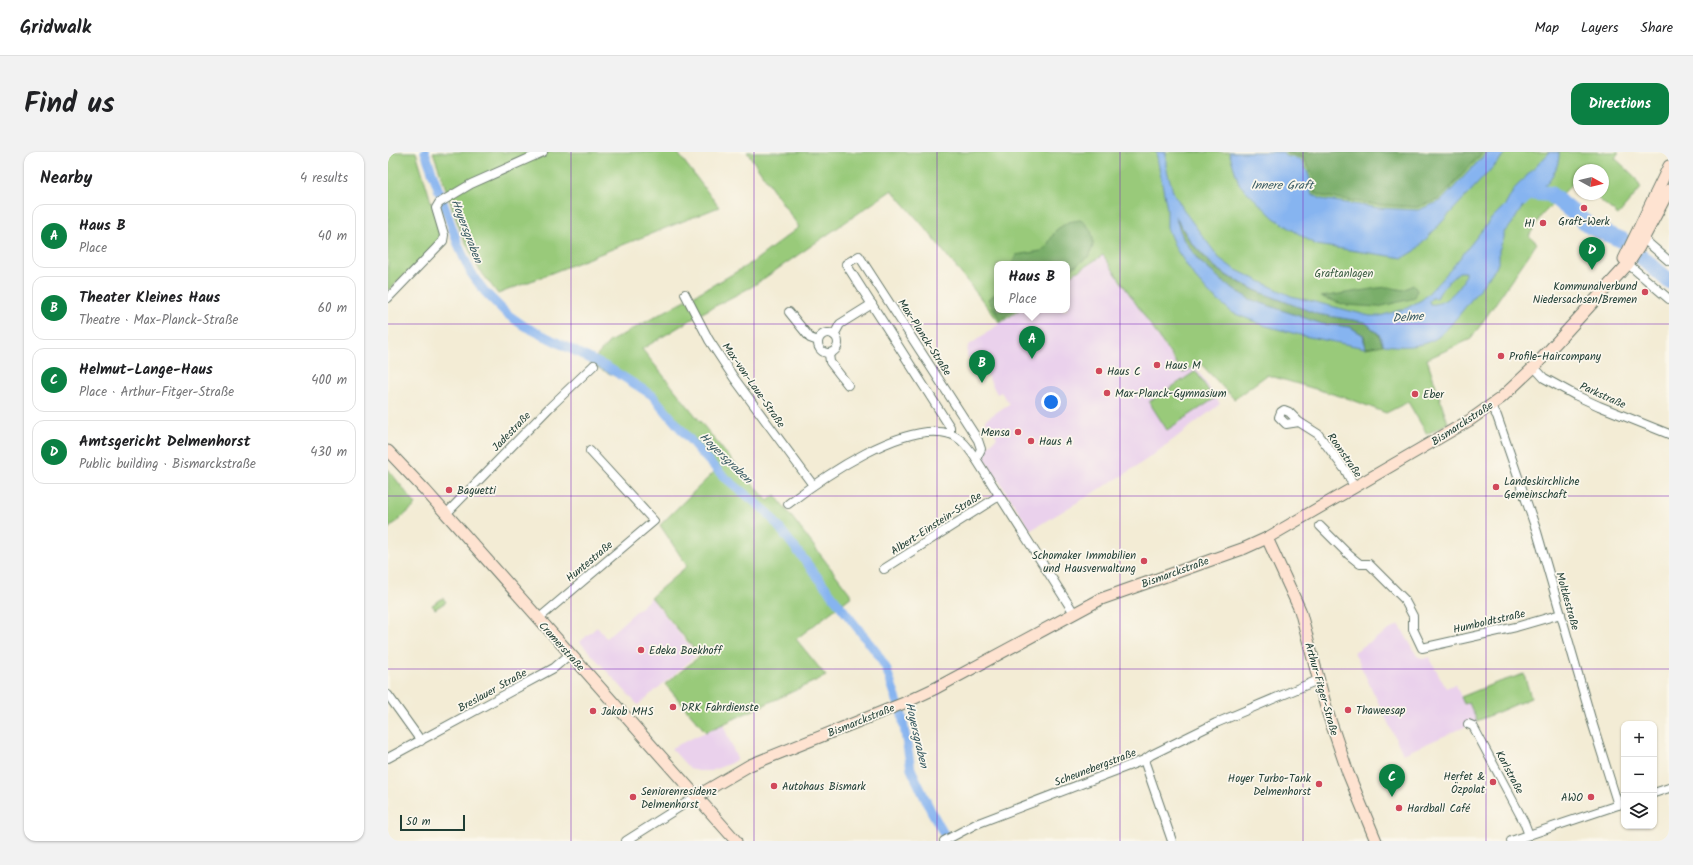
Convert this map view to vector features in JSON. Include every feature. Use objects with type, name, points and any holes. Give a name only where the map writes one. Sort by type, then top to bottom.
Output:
[{"type":"main road","points":[[1638,240],[1657,188],[1669,166]]},
{"type":"main road","points":[[1638,240],[1669,190]]},
{"type":"main road","name":"Bismarckstraße","points":[[697,796],[750,765],[899,705],[936,688],[1101,599],[1245,548],[1267,538],[1448,433],[1501,398],[1534,367],[1610,283],[1629,259],[1638,240]]},
{"type":"main road","name":"Cramerstraße","points":[[388,451],[446,514],[736,841]]},
{"type":"main road","name":"Arthur-Fitger-Straße","points":[[1267,538],[1300,610],[1318,680],[1348,773],[1376,841]]},
{"type":"street","points":[[388,298],[443,241],[444,235],[436,208],[439,204],[449,196],[471,184],[543,152]]},
{"type":"street","points":[[1638,240],[1669,261]]},
{"type":"street","name":"Max-Planck-Straße","points":[[950,434],[950,427],[846,264],[859,256],[978,440],[982,449],[976,459]]},
{"type":"street","points":[[1629,259],[1669,299]]},
{"type":"street","name":"Max-von-Laue-Straße","points":[[685,294],[709,340],[734,378],[813,485]]},
{"type":"street","points":[[834,335],[840,324],[872,304]]},
{"type":"street","points":[[789,312],[810,338],[818,341]]},
{"type":"street","points":[[829,333],[834,335],[838,341],[837,348],[834,352],[829,354],[824,353],[820,350],[818,341],[824,334],[829,333]]},
{"type":"street","points":[[829,354],[830,362],[848,385]]},
{"type":"street","name":"Jadestraße","points":[[446,514],[549,408],[594,365]]},
{"type":"street","name":"Parkstraße","points":[[1534,367],[1544,378],[1593,403],[1669,434]]},
{"type":"street","name":"Moltkestraße","points":[[1490,405],[1497,416],[1537,532],[1592,722],[1621,804]]},
{"type":"street","name":"Roonstraße","points":[[1299,422],[1318,434],[1346,471],[1354,487]]},
{"type":"street","points":[[788,504],[813,485],[849,462],[880,446],[909,435],[925,432],[950,434],[965,444],[976,459],[1074,613]]},
{"type":"street","name":"Huntestraße","points":[[538,619],[654,521],[590,451]]},
{"type":"street","name":"Albert-Einstein-Straße","points":[[884,569],[999,496]]},
{"type":"street","name":"Humboldtstraße","points":[[1320,526],[1349,556],[1360,564],[1369,564],[1404,599],[1413,616],[1413,629],[1422,648],[1516,627],[1561,614]]},
{"type":"street","name":"Breslauer Straße","points":[[388,758],[554,668],[570,654]]},
{"type":"street","name":"Scheunebergstraße","points":[[947,839],[976,824],[1144,760],[1151,755],[1216,723],[1318,680]]},
{"type":"street","points":[[388,695],[421,741]]},
{"type":"street","name":"Karlstraße","points":[[1468,724],[1473,726],[1524,822],[1529,835]]},
{"type":"street","points":[[1144,760],[1172,841]]},
{"type":"street","points":[[1657,792],[1669,788]]},
{"type":"street","points":[[626,841],[697,796]]},
{"type":"street","points":[[1511,841],[1621,804]]},
{"type":"shaded area","name":"Max-Planck-Gymnasium","points":[[1103,255],[1182,373],[1195,366],[1220,404],[1153,455],[1125,474],[1031,530],[981,453],[997,437],[985,420],[1009,404],[1001,392],[997,394],[984,369],[967,356],[968,346],[1015,313],[1070,313],[1070,276]]},
{"type":"shaded area","points":[[651,598],[697,655],[638,705],[580,642],[597,627],[606,638]]},
{"type":"shaded area","points":[[1399,624],[1417,656],[1424,659],[1429,657],[1446,688],[1455,684],[1461,697],[1493,684],[1524,674],[1531,698],[1403,754],[1354,652]]},
{"type":"shaded area","points":[[723,724],[737,759],[731,763],[711,771],[698,771],[689,768],[671,748]]},
{"type":"green space","points":[[388,152],[416,152],[440,231],[440,237],[436,245],[388,291]]},
{"type":"green space","points":[[433,152],[677,152],[719,207],[498,294],[479,269],[462,235]]},
{"type":"green space","name":"Graftanlagen","points":[[747,152],[1619,152],[1615,158],[1634,176],[1641,188],[1618,215],[1600,200],[1609,200],[1609,164],[1573,164],[1573,183],[1541,216],[1529,236],[1537,243],[1471,339],[1427,359],[1448,423],[1427,434],[1408,402],[1386,413],[1350,399],[1267,375],[1234,399],[1200,363],[1183,373],[1103,255],[1070,276],[1070,261],[994,261],[994,313],[1015,313],[1000,323],[926,229],[892,190],[753,286],[704,312],[642,349],[724,451],[768,501],[775,495],[852,596],[796,639],[826,676],[706,732],[665,684],[700,656],[651,597],[687,566],[660,525],[714,472],[651,399],[629,383],[590,364],[609,342],[753,262],[799,227]]},
{"type":"green space","points":[[1286,152],[1483,152],[1440,199],[1417,207],[1379,205],[1322,196],[1314,192],[1314,182],[1311,173],[1302,157],[1287,154]]},
{"type":"green space","points":[[1174,216],[1191,243],[1212,266],[1227,276],[1254,290],[1317,314],[1365,322],[1378,334],[1383,345],[1366,348],[1364,335],[1350,327],[1322,324],[1249,299],[1222,281],[1198,260],[1183,239]]},
{"type":"green space","points":[[1080,220],[1091,231],[1093,240],[1093,245],[1089,256],[1070,270],[1070,261],[1013,261],[1016,255],[1041,251],[1046,247],[1056,230],[1068,222]]},
{"type":"green space","points":[[1413,285],[1417,290],[1415,298],[1378,307],[1346,305],[1321,297],[1388,287],[1403,290]]},
{"type":"green space","points":[[994,295],[994,310],[988,299]]},
{"type":"green space","points":[[996,313],[1010,313],[1000,320]]},
{"type":"green space","points":[[1196,371],[1214,399],[1167,430],[1149,402]]},
{"type":"green space","points":[[388,469],[416,505],[388,529]]},
{"type":"green space","points":[[443,598],[446,602],[435,609],[432,605]]},
{"type":"green space","points":[[1524,674],[1531,698],[1477,721],[1469,703],[1464,704],[1461,697],[1493,684]]},
{"type":"water","points":[[1156,152],[1166,152],[1166,166],[1173,192],[1187,215],[1219,258],[1234,269],[1291,296],[1370,316],[1380,316],[1407,308],[1423,299],[1451,269],[1491,219],[1506,204],[1514,189],[1550,152],[1559,152],[1559,159],[1555,171],[1551,177],[1534,198],[1521,209],[1512,224],[1504,232],[1504,238],[1499,250],[1499,260],[1496,268],[1441,335],[1429,342],[1416,345],[1384,345],[1379,334],[1365,322],[1317,314],[1255,290],[1228,276],[1213,265],[1191,242],[1175,216],[1183,239],[1198,260],[1222,281],[1249,299],[1322,324],[1350,327],[1363,335],[1365,348],[1304,336],[1266,326],[1233,313],[1210,294],[1194,276],[1176,249],[1167,228],[1167,209]],"holes":[[[1459,272],[1465,272],[1462,282],[1453,294],[1442,302],[1430,304],[1429,301],[1432,298],[1437,298],[1452,278]]]},
{"type":"water","name":"Innere Graft","points":[[1229,152],[1283,152],[1285,156],[1300,159],[1309,175],[1311,193],[1321,199],[1379,208],[1418,210],[1441,201],[1487,152],[1507,152],[1415,251],[1403,258],[1316,245],[1274,218],[1239,184]]},
{"type":"waterway","name":"Hoyersgraben","points":[[425,152],[459,247],[471,273],[485,292],[507,314],[524,326],[609,368],[652,395],[723,476],[767,512],[877,653],[886,668],[902,715],[911,769],[930,809],[948,841]]},
{"type":"waterway","name":"Delme","points":[[1521,199],[1527,192],[1550,194],[1591,227],[1622,240],[1669,281]]},
{"type":"place","name":"Graft-Werk","points":[[1584,208]]},
{"type":"place","name":"HI","points":[[1543,223]]},
{"type":"place","name":"Amtsgericht Delmenhorst","points":[[1592,270]]},
{"type":"place","name":"Kommunalverbund Niedersachsen/Bremen","points":[[1645,292]]},
{"type":"place","name":"Profile-Haircompany","points":[[1501,356]]},
{"type":"place","name":"Haus B","points":[[1032,359]]},
{"type":"place","name":"Haus M","points":[[1157,365]]},
{"type":"place","name":"Haus C","points":[[1099,371]]},
{"type":"place","name":"Theater Kleines Haus","points":[[982,383]]},
{"type":"place","name":"Max-Planck-Gymnasium","points":[[1107,393]]},
{"type":"place","name":"Eber","points":[[1415,394]]},
{"type":"place","name":"Mensa","points":[[1018,432]]},
{"type":"place","name":"Haus A","points":[[1031,441]]},
{"type":"place","name":"Landeskirchliche Gemeinschaft","points":[[1496,487]]},
{"type":"place","name":"Baguetti","points":[[449,490]]},
{"type":"place","name":"Schomaker Immobilien und Hausverwaltung","points":[[1144,561]]},
{"type":"place","name":"Edeka Boekhoff","points":[[641,650]]},
{"type":"place","name":"DRK Fahrdienste","points":[[673,707]]},
{"type":"place","name":"Thaweesap","points":[[1348,710]]},
{"type":"place","name":"Jakob MHS","points":[[593,711]]},
{"type":"place","name":"Herfet & Özpolat","points":[[1493,782]]},
{"type":"place","name":"Hoyer Turbo-Tank Delmenhorst","points":[[1319,784]]},
{"type":"place","name":"Autohaus Bismark","points":[[774,786]]},
{"type":"place","name":"Seniorenresidenz Delmenhorst","points":[[633,797]]},
{"type":"place","name":"Helmut-Lange-Haus","points":[[1392,797]]},
{"type":"place","name":"AWO","points":[[1591,797]]},
{"type":"place","name":"Hardball Café","points":[[1399,808]]}]
